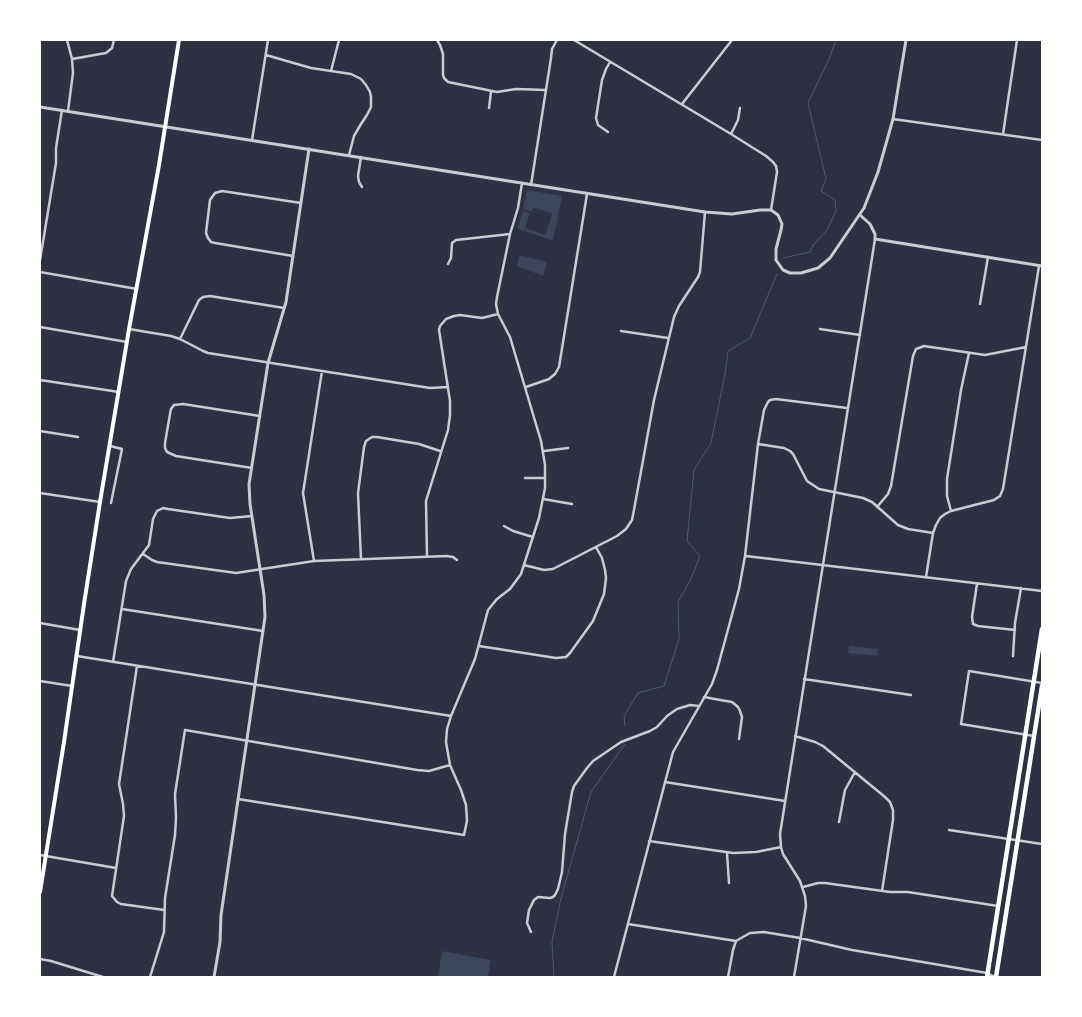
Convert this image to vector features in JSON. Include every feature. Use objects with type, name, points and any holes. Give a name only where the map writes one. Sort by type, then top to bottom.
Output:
[{"type":"main road","points":[[40,892],[100,502],[159,164],[178,40]]},
{"type":"main road","points":[[987,975],[1042,629]]},
{"type":"main road","points":[[996,977],[1042,684]]},
{"type":"street","points":[[67,40],[72,59],[73,79],[68,111]]},
{"type":"street","points":[[72,59],[106,53],[110,50],[114,40]]},
{"type":"street","points":[[252,140],[268,40]]},
{"type":"street","points":[[331,71],[339,40]]},
{"type":"street","points":[[437,40],[443,54],[443,75],[445,80],[451,83],[502,92],[520,89],[546,90]]},
{"type":"street","points":[[531,184],[550,58],[557,40]]},
{"type":"street","points":[[574,40],[731,134],[774,162],[777,172],[771,210]]},
{"type":"street","points":[[681,104],[732,40]]},
{"type":"street","points":[[40,107],[705,212],[737,214],[771,210],[778,215],[782,224],[775,256],[783,270],[796,274],[806,273],[818,268],[830,258],[860,215],[876,181],[893,118],[906,40]]},
{"type":"street","points":[[1003,134],[1018,40]]},
{"type":"street","points":[[266,55],[311,68],[351,74],[361,79],[366,85],[370,92],[371,107],[354,136],[349,155]]},
{"type":"street","points":[[608,132],[598,125],[596,118],[604,75],[610,62]]},
{"type":"street","points":[[489,108],[491,91]]},
{"type":"street","points":[[731,134],[738,120],[740,108]]},
{"type":"street","points":[[40,260],[56,163],[62,110]]},
{"type":"street","points":[[893,118],[1042,140]]},
{"type":"street","points":[[214,977],[220,942],[221,914],[256,685],[265,608],[249,494],[252,468],[268,363],[284,308],[310,149]]},
{"type":"street","points":[[361,157],[358,176],[362,187]]},
{"type":"street","points":[[238,799],[464,835],[467,821],[466,806],[447,754],[447,729],[473,665],[488,610],[497,599],[515,584],[521,574],[539,518],[545,478],[544,452],[537,426],[510,337],[498,314],[496,304],[522,183]]},
{"type":"street","points":[[293,256],[211,242],[206,231],[210,200],[215,193],[222,191],[301,203]]},
{"type":"street","points":[[525,387],[549,379],[559,367],[587,194]]},
{"type":"street","points":[[524,565],[551,570],[617,536],[628,526],[633,516],[649,422],[668,338],[677,309],[699,275],[705,212]]},
{"type":"street","points":[[794,977],[806,906],[803,887],[786,860],[781,847],[780,834],[874,239],[870,224],[860,215]]},
{"type":"street","points":[[448,264],[451,258],[452,243],[456,240],[510,234]]},
{"type":"street","points":[[874,239],[1041,266],[1002,493],[997,498],[988,502],[951,511],[940,518],[933,533],[926,577]]},
{"type":"street","points":[[980,304],[988,257]]},
{"type":"street","points":[[40,272],[137,289]]},
{"type":"street","points":[[180,339],[201,298],[210,296],[284,308]]},
{"type":"street","points":[[427,556],[426,501],[448,430],[450,415],[450,401],[439,330],[440,324],[454,316],[482,318],[498,314]]},
{"type":"street","points":[[40,328],[127,342]]},
{"type":"street","points":[[129,329],[180,339],[208,353],[430,388],[448,387]]},
{"type":"street","points":[[820,329],[860,335]]},
{"type":"street","points":[[621,331],[668,338]]},
{"type":"street","points":[[877,507],[892,486],[913,356],[918,347],[926,346],[988,354],[1026,347]]},
{"type":"street","points":[[951,511],[947,479],[961,390],[969,353]]},
{"type":"street","points":[[314,561],[303,493],[322,371]]},
{"type":"street","points":[[40,380],[119,392]]},
{"type":"street","points":[[614,977],[676,746],[712,684],[740,589],[764,410],[770,400],[776,399],[847,408]]},
{"type":"street","points":[[252,468],[176,456],[167,452],[165,443],[170,414],[174,405],[183,404],[260,416]]},
{"type":"street","points":[[40,431],[78,437]]},
{"type":"street","points":[[361,559],[358,493],[366,441],[372,437],[377,437],[419,444],[441,451]]},
{"type":"street","points":[[758,444],[790,450],[807,481],[819,489],[863,498],[872,502],[898,525],[908,529],[933,533]]},
{"type":"street","points":[[110,446],[122,449],[112,503]]},
{"type":"street","points":[[544,452],[568,448]]},
{"type":"street","points":[[525,478],[545,478]]},
{"type":"street","points":[[40,493],[100,502]]},
{"type":"street","points":[[543,499],[572,504]]},
{"type":"street","points":[[113,662],[128,574],[149,545],[154,514],[163,508],[230,518],[252,516]]},
{"type":"street","points":[[504,526],[513,532],[533,538]]},
{"type":"street","points":[[479,646],[556,658],[566,657],[593,621],[604,594],[605,570],[602,558],[596,547]]},
{"type":"street","points":[[143,554],[157,562],[230,573],[242,573],[314,561],[427,556],[447,556],[457,560]]},
{"type":"street","points":[[745,556],[1042,591]]},
{"type":"street","points":[[977,583],[972,617],[973,624],[1015,630]]},
{"type":"street","points":[[1013,656],[1021,588]]},
{"type":"street","points":[[121,609],[263,631]]},
{"type":"street","points":[[40,623],[80,630]]},
{"type":"street","points":[[77,656],[451,716]]},
{"type":"street","points":[[137,666],[119,784],[124,816],[112,892],[114,899],[122,904],[164,910]]},
{"type":"street","points":[[1034,736],[961,724],[969,671],[1042,684]]},
{"type":"street","points":[[804,678],[911,695]]},
{"type":"street","points":[[40,681],[72,686]]},
{"type":"street","points":[[704,697],[732,702],[738,707],[742,717],[739,738]]},
{"type":"street","points":[[531,932],[527,923],[529,910],[534,900],[538,897],[553,897],[558,888],[562,872],[565,834],[572,792],[578,780],[593,761],[620,742],[657,727],[677,709],[690,705],[699,706]]},
{"type":"street","points":[[150,977],[164,932],[165,898],[175,835],[175,794],[185,730],[417,770],[434,770],[450,765]]},
{"type":"street","points":[[795,736],[820,744],[890,802],[894,820],[882,891]]},
{"type":"street","points":[[839,822],[845,790],[855,772]]},
{"type":"street","points":[[665,782],[785,801]]},
{"type":"street","points":[[949,830],[1042,844]]},
{"type":"street","points":[[650,841],[728,853],[750,853],[781,847]]},
{"type":"street","points":[[728,853],[730,883]]},
{"type":"street","points":[[40,855],[116,868]]},
{"type":"street","points":[[803,887],[825,883],[882,891],[908,892],[998,906]]},
{"type":"street","points":[[628,924],[736,941]]},
{"type":"street","points":[[728,977],[736,941],[750,932],[757,931],[996,977]]},
{"type":"street","points":[[40,959],[103,977]]},
{"type":"shaded area","points":[[527,190],[562,196],[553,241],[525,231],[526,228],[545,235],[552,214],[536,208],[532,212],[523,209]]},
{"type":"shaded area","points":[[523,211],[530,213],[524,231],[517,228]]},
{"type":"shaded area","points":[[519,255],[547,262],[543,276],[517,266]]},
{"type":"shaded area","points":[[849,646],[878,649],[877,656],[848,653]]},
{"type":"shaded area","points":[[442,951],[491,960],[488,977],[438,977]]},
{"type":"waterway","points":[[783,258],[810,252],[813,245],[827,230],[836,211],[835,200],[821,191],[826,179],[808,103],[836,40]]},
{"type":"waterway","points":[[625,726],[624,716],[638,693],[664,686],[679,639],[678,602],[691,579],[700,556],[687,541],[694,470],[711,443],[728,351],[750,338],[777,274]]},
{"type":"waterway","points":[[554,977],[552,942],[561,898],[591,792],[625,744]]}]
